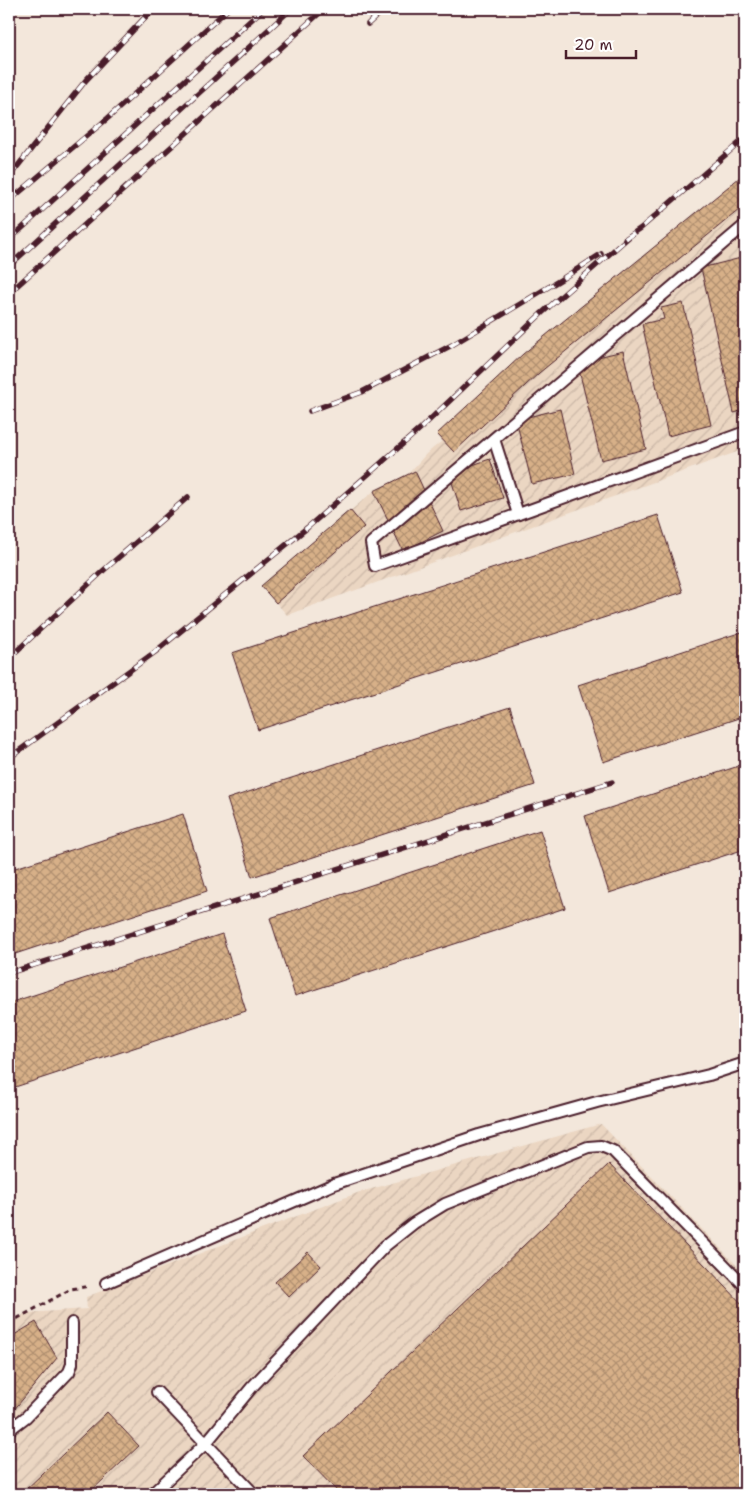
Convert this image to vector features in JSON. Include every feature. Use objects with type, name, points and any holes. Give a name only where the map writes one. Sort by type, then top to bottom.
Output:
[{"type":"lane","points":[[745,224],[372,543],[375,566],[745,432]]},
{"type":"lane","points":[[494,439],[518,514]]},
{"type":"lane","points":[[106,1283],[343,1181],[479,1135],[597,1102],[709,1075],[745,1063]]},
{"type":"lane","points":[[152,1494],[206,1444],[252,1387],[392,1240],[414,1223],[445,1204],[588,1147],[601,1146],[613,1150],[745,1286]]},
{"type":"lane","points":[[9,1430],[26,1417],[69,1372],[72,1364],[72,1323]]},
{"type":"lane","points":[[157,1392],[254,1494]]},
{"type":"path","points":[[9,1323],[71,1289],[106,1283]]},
{"type":"shaded area","points":[[745,173],[745,449],[287,615],[261,586],[374,491],[409,473],[426,454],[442,441],[437,434],[523,354]]},
{"type":"shaded area","points":[[601,1124],[745,1274],[745,1494],[9,1494],[9,1324],[26,1313],[87,1309],[86,1297],[357,1193]]},
{"type":"building","points":[[745,173],[745,205],[539,373],[454,452],[437,434],[523,354]]},
{"type":"building","points":[[745,257],[745,410],[734,413],[701,268]]},
{"type":"building","points":[[683,303],[711,425],[668,436],[642,324],[664,319],[661,308]]},
{"type":"building","points":[[623,351],[646,449],[601,460],[577,362]]},
{"type":"building","points":[[560,409],[575,474],[532,484],[516,420]]},
{"type":"building","points":[[490,459],[503,498],[461,511],[449,473]]},
{"type":"building","points":[[415,471],[443,531],[403,551],[374,491]]},
{"type":"building","points":[[350,510],[364,527],[276,603],[261,586]]},
{"type":"building","points":[[658,515],[683,592],[258,730],[232,653]]},
{"type":"building","points":[[745,631],[745,716],[603,762],[578,685]]},
{"type":"building","points":[[510,707],[535,785],[252,877],[227,799]]},
{"type":"building","points":[[745,764],[745,849],[609,893],[585,816]]},
{"type":"building","points":[[183,814],[207,891],[9,956],[9,870]]},
{"type":"building","points":[[540,830],[565,908],[295,996],[270,918]]},
{"type":"building","points":[[222,934],[246,1011],[9,1089],[9,1003]]},
{"type":"building","points":[[609,1164],[745,1307],[745,1494],[340,1494],[303,1456]]},
{"type":"building","points":[[308,1252],[321,1266],[289,1297],[275,1282]]},
{"type":"building","points":[[36,1322],[57,1358],[9,1414],[9,1338]]},
{"type":"building","points":[[107,1412],[139,1446],[88,1494],[21,1494]]},
{"type":"railway","points":[[9,177],[86,80],[153,9]]},
{"type":"railway","points":[[9,201],[108,118],[228,9]]},
{"type":"railway","points":[[9,240],[263,9]]},
{"type":"railway","points":[[9,266],[291,9]]},
{"type":"railway","points":[[9,293],[324,9]]},
{"type":"railway","points":[[368,24],[384,9]]},
{"type":"railway","points":[[625,239],[641,228],[745,138]]},
{"type":"railway","points":[[9,758],[155,652],[308,527],[421,428],[542,313],[631,235]]},
{"type":"railway","points":[[310,411],[362,392],[452,345],[601,254]]},
{"type":"railway","points":[[9,658],[104,570],[188,497]]},
{"type":"railway","points":[[9,973],[612,782]]}]
